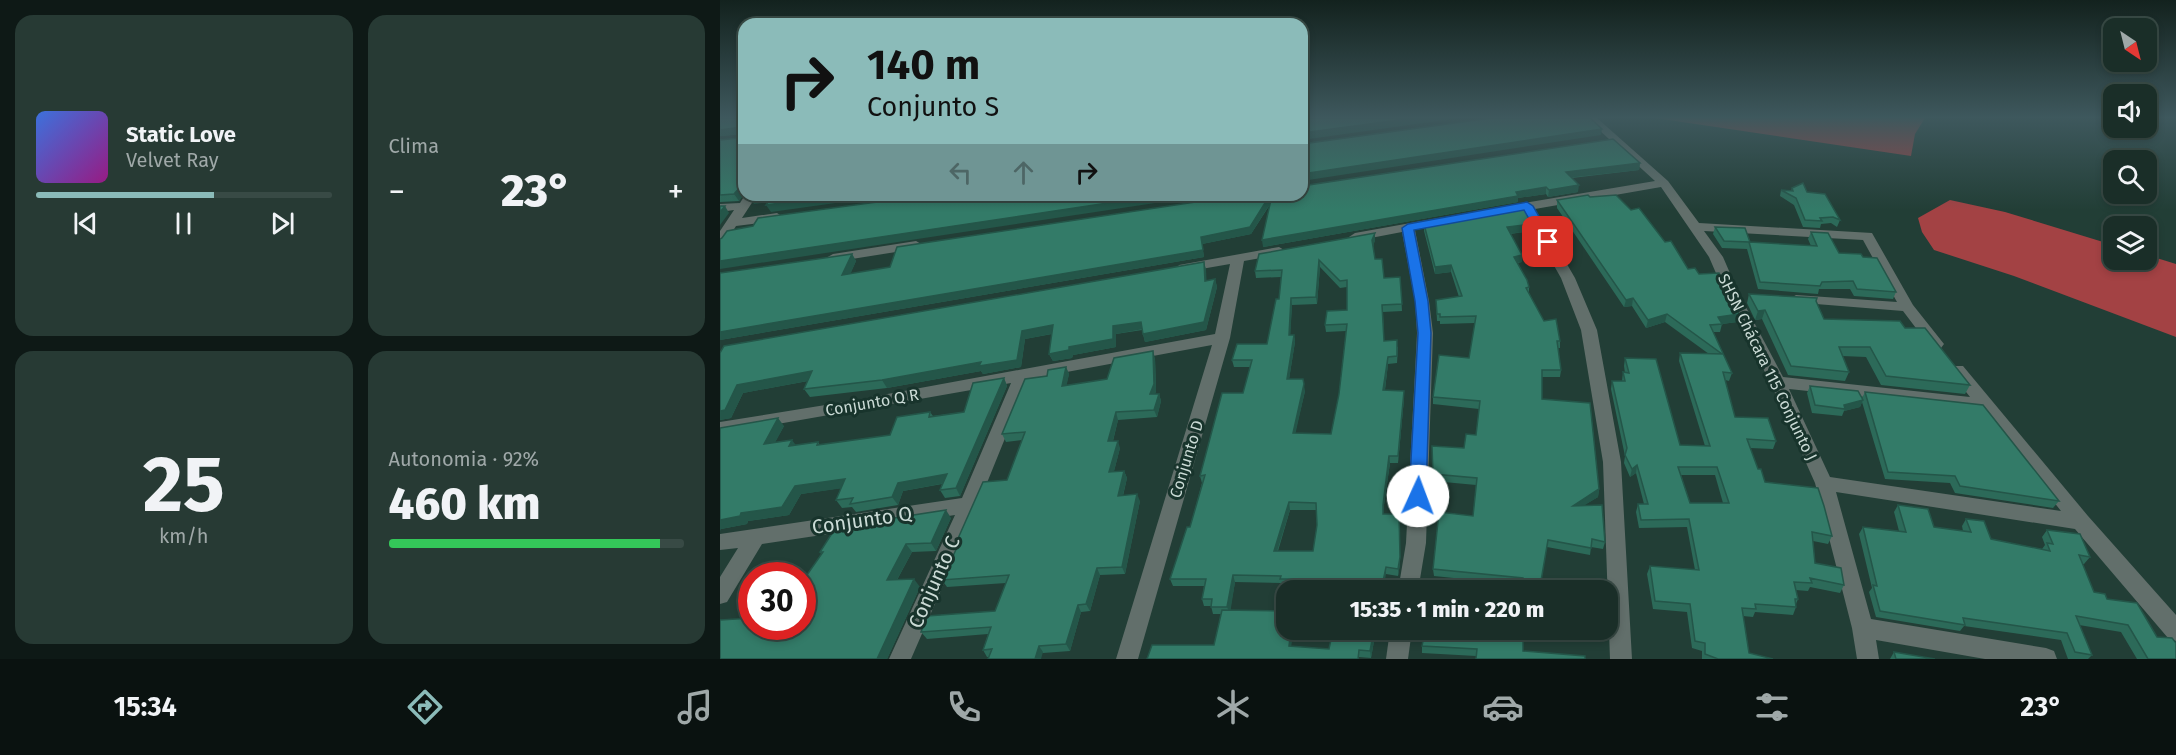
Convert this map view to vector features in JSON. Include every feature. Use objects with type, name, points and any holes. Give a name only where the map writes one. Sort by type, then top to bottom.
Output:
[{"type":"street","name":"SHSN Chácara 115 Conjunto J","points":[[1622,149],[1664,183],[1696,226],[1716,257],[1732,294],[1778,382],[1824,483],[1863,628],[1868,659]]},
{"type":"street","points":[[1338,240],[1664,183]]},
{"type":"street","points":[[720,208],[747,201]]},
{"type":"street","points":[[720,242],[747,201]]},
{"type":"street","points":[[1527,206],[1568,278],[1589,330],[1612,462],[1621,659]]},
{"type":"street","points":[[733,223],[789,215]]},
{"type":"street","points":[[1696,226],[1867,236],[1907,307],[2081,522],[2176,632]]},
{"type":"street","points":[[1408,228],[1422,301],[1425,333],[1416,543],[1410,580]]},
{"type":"street","points":[[814,260],[931,243]]},
{"type":"street","points":[[1168,270],[1293,248]]},
{"type":"street","name":"Conjunto D","points":[[1127,659],[1222,338],[1238,258]]},
{"type":"street","points":[[1732,294],[1755,296]]},
{"type":"street","points":[[1779,298],[1907,307]]},
{"type":"street","name":"Conjunto Q R","points":[[720,428],[844,408],[1222,338]]},
{"type":"street","name":"Conjunto C","points":[[900,659],[969,505],[1023,374]]},
{"type":"street","points":[[1778,382],[1984,404]]},
{"type":"street","points":[[1824,483],[2081,522]]},
{"type":"street","name":"Conjunto Q","points":[[720,542],[969,505]]},
{"type":"street","points":[[720,595],[756,536]]},
{"type":"street","points":[[1863,628],[2046,659]]},
{"type":"street","points":[[1397,659],[1400,640]]},
{"type":"shaded area","points":[[1862,149],[1912,149],[1911,156]]},
{"type":"shaded area","points":[[1950,200],[2005,212],[2103,242],[2103,270],[2157,270],[2157,258],[2176,264],[2176,337],[2014,276],[1934,250],[1922,232],[1918,218]]},
{"type":"building","points":[[720,149],[738,149],[738,189],[734,194],[720,195]]},
{"type":"building","points":[[1308,149],[1470,149],[1308,173]]},
{"type":"building","points":[[1548,149],[1624,149],[1640,163],[1566,172],[1579,185],[1516,192],[1518,196],[1262,240],[1271,201],[1308,201],[1308,185]]},
{"type":"building","points":[[1803,183],[1807,192],[1825,194],[1840,220],[1833,217],[1820,218],[1822,221],[1805,220],[1796,198],[1781,190],[1793,191],[1792,188]]},
{"type":"building","points":[[1588,195],[1590,197],[1616,195],[1631,210],[1639,208],[1665,242],[1671,241],[1688,269],[1695,268],[1699,274],[1719,273],[1739,314],[1718,317],[1722,324],[1710,325],[1732,373],[1723,372],[1735,417],[1768,418],[1776,441],[1747,439],[1765,482],[1818,488],[1832,536],[1812,532],[1815,563],[1841,568],[1844,585],[1810,578],[1812,583],[1794,582],[1798,599],[1795,599],[1796,607],[1755,604],[1756,609],[1742,608],[1749,653],[1773,659],[1718,659],[1705,654],[1705,643],[1695,641],[1690,604],[1655,601],[1650,566],[1699,570],[1689,519],[1641,520],[1638,504],[1648,504],[1637,465],[1632,469],[1625,455],[1627,448],[1612,381],[1625,381],[1623,372],[1629,373],[1625,358],[1656,359],[1680,445],[1710,446],[1680,353],[1722,354],[1667,314],[1648,320],[1633,298],[1626,300],[1557,200]],"holes":[[[1678,467],[1717,467],[1729,503],[1690,503]]]},
{"type":"building","points":[[769,201],[796,201],[766,205]]},
{"type":"building","points":[[884,201],[1121,201],[720,261],[720,239],[727,231],[753,226],[758,218]]},
{"type":"building","points":[[1202,201],[1266,201],[1250,227],[1201,237],[1203,250],[720,332],[720,273],[852,254],[842,275],[890,267],[897,247]]},
{"type":"building","points":[[1523,207],[1533,224],[1507,227],[1522,255],[1514,257],[1527,280],[1529,287],[1526,288],[1544,321],[1556,319],[1560,341],[1557,341],[1561,370],[1542,370],[1542,399],[1590,403],[1599,489],[1573,506],[1602,505],[1605,542],[1592,539],[1591,548],[1548,540],[1541,580],[1523,580],[1523,578],[1433,569],[1439,512],[1473,516],[1477,478],[1433,474],[1432,446],[1464,448],[1466,434],[1476,435],[1480,401],[1433,397],[1439,355],[1469,358],[1476,316],[1440,317],[1440,314],[1437,314],[1436,300],[1462,296],[1451,265],[1435,267],[1424,224]]},
{"type":"building","points":[[1715,227],[1745,228],[1750,242],[1817,246],[1811,232],[1828,233],[1839,253],[1861,254],[1863,257],[1877,258],[1896,292],[1857,289],[1853,281],[1822,282],[1820,286],[1760,282],[1749,242],[1724,241]]},
{"type":"building","points":[[1375,233],[1372,240],[1375,259],[1382,259],[1384,278],[1400,277],[1402,304],[1382,305],[1384,341],[1397,340],[1397,356],[1388,357],[1383,390],[1404,391],[1398,456],[1389,456],[1383,505],[1383,514],[1399,514],[1400,557],[1398,569],[1386,567],[1383,580],[1308,580],[1280,579],[1281,576],[1233,575],[1227,607],[1211,607],[1212,599],[1202,599],[1206,579],[1170,579],[1187,527],[1190,527],[1205,475],[1200,476],[1222,393],[1243,393],[1252,360],[1232,360],[1237,344],[1267,344],[1276,299],[1279,299],[1282,270],[1255,271],[1259,254]],"holes":[[[1319,260],[1340,281],[1347,280],[1347,310],[1327,311],[1325,325],[1347,324],[1339,394],[1331,434],[1293,433],[1304,384],[1303,379],[1287,379],[1294,335],[1289,335],[1291,298],[1316,297]],[[1289,502],[1316,503],[1317,525],[1313,551],[1274,551]]]},
{"type":"building","points":[[1204,262],[1205,281],[1215,279],[1204,322],[1143,334],[1141,322],[1113,326],[1113,339],[1069,347],[1069,350],[1049,354],[1053,325],[1022,331],[1017,360],[979,366],[981,362],[882,380],[804,389],[812,371],[737,385],[725,410],[720,411],[720,353],[724,346]]},
{"type":"building","points":[[1749,294],[1817,298],[1816,301],[1824,319],[1900,321],[1905,328],[1925,328],[1970,385],[1886,376],[1870,347],[1839,347],[1849,372],[1791,366],[1765,310],[1758,311]]},
{"type":"building","points":[[1153,351],[1154,384],[1150,394],[1159,394],[1154,410],[1116,412],[1108,441],[1118,441],[1109,472],[1124,471],[1118,496],[1137,494],[1122,567],[1097,568],[1086,604],[1078,605],[1066,644],[1039,646],[1035,659],[988,659],[992,649],[983,650],[991,627],[921,632],[927,616],[995,611],[1009,575],[942,580],[983,482],[1007,480],[1025,432],[1002,434],[1025,379],[1047,376],[1048,370],[1066,367],[1062,386],[1107,379],[1114,358]]},
{"type":"building","points":[[1004,378],[956,488],[940,490],[947,474],[898,483],[892,497],[850,504],[853,498],[836,500],[845,479],[795,486],[782,507],[741,513],[740,516],[720,520],[720,428],[778,418],[764,444],[792,440],[789,446],[818,442],[817,445],[890,435],[897,417],[930,412],[929,417],[964,412],[973,383]]},
{"type":"building","points":[[1810,386],[1858,391],[1863,400],[1844,405],[1845,409],[1815,405]]},
{"type":"building","points":[[1865,392],[1983,405],[2059,501],[1960,486],[1955,476],[1888,472]]},
{"type":"building","points":[[1898,505],[1928,509],[1934,527],[1971,532],[1966,519],[1984,521],[1991,539],[2050,551],[2047,543],[2053,544],[2047,530],[2080,534],[2090,557],[2079,555],[2094,592],[2105,594],[2107,599],[2137,603],[2157,637],[2172,638],[2176,643],[2176,659],[2148,659],[2128,625],[2076,616],[2092,655],[2075,652],[2067,633],[1963,618],[1965,625],[1880,611],[1873,585],[1877,586],[1863,527],[1906,532]]},
{"type":"building","points":[[946,510],[931,543],[906,544],[887,580],[914,579],[877,659],[720,659],[720,620],[738,619],[738,640],[816,640],[816,562],[836,527]]},
{"type":"building","points":[[1222,610],[1276,611],[1276,640],[1290,640],[1289,646],[1329,649],[1331,640],[1372,640],[1370,651],[1359,650],[1358,659],[1147,659],[1152,645],[1214,645]]},
{"type":"building","points":[[1423,640],[1523,640],[1523,651],[1585,656],[1585,659],[1476,659],[1477,649],[1422,646]]},
{"type":"building","points":[[1894,652],[1935,659],[1896,659]]},
{"type":"route","points":[[1418,496],[1425,333],[1422,301],[1408,228],[1527,206],[1548,242]]}]
